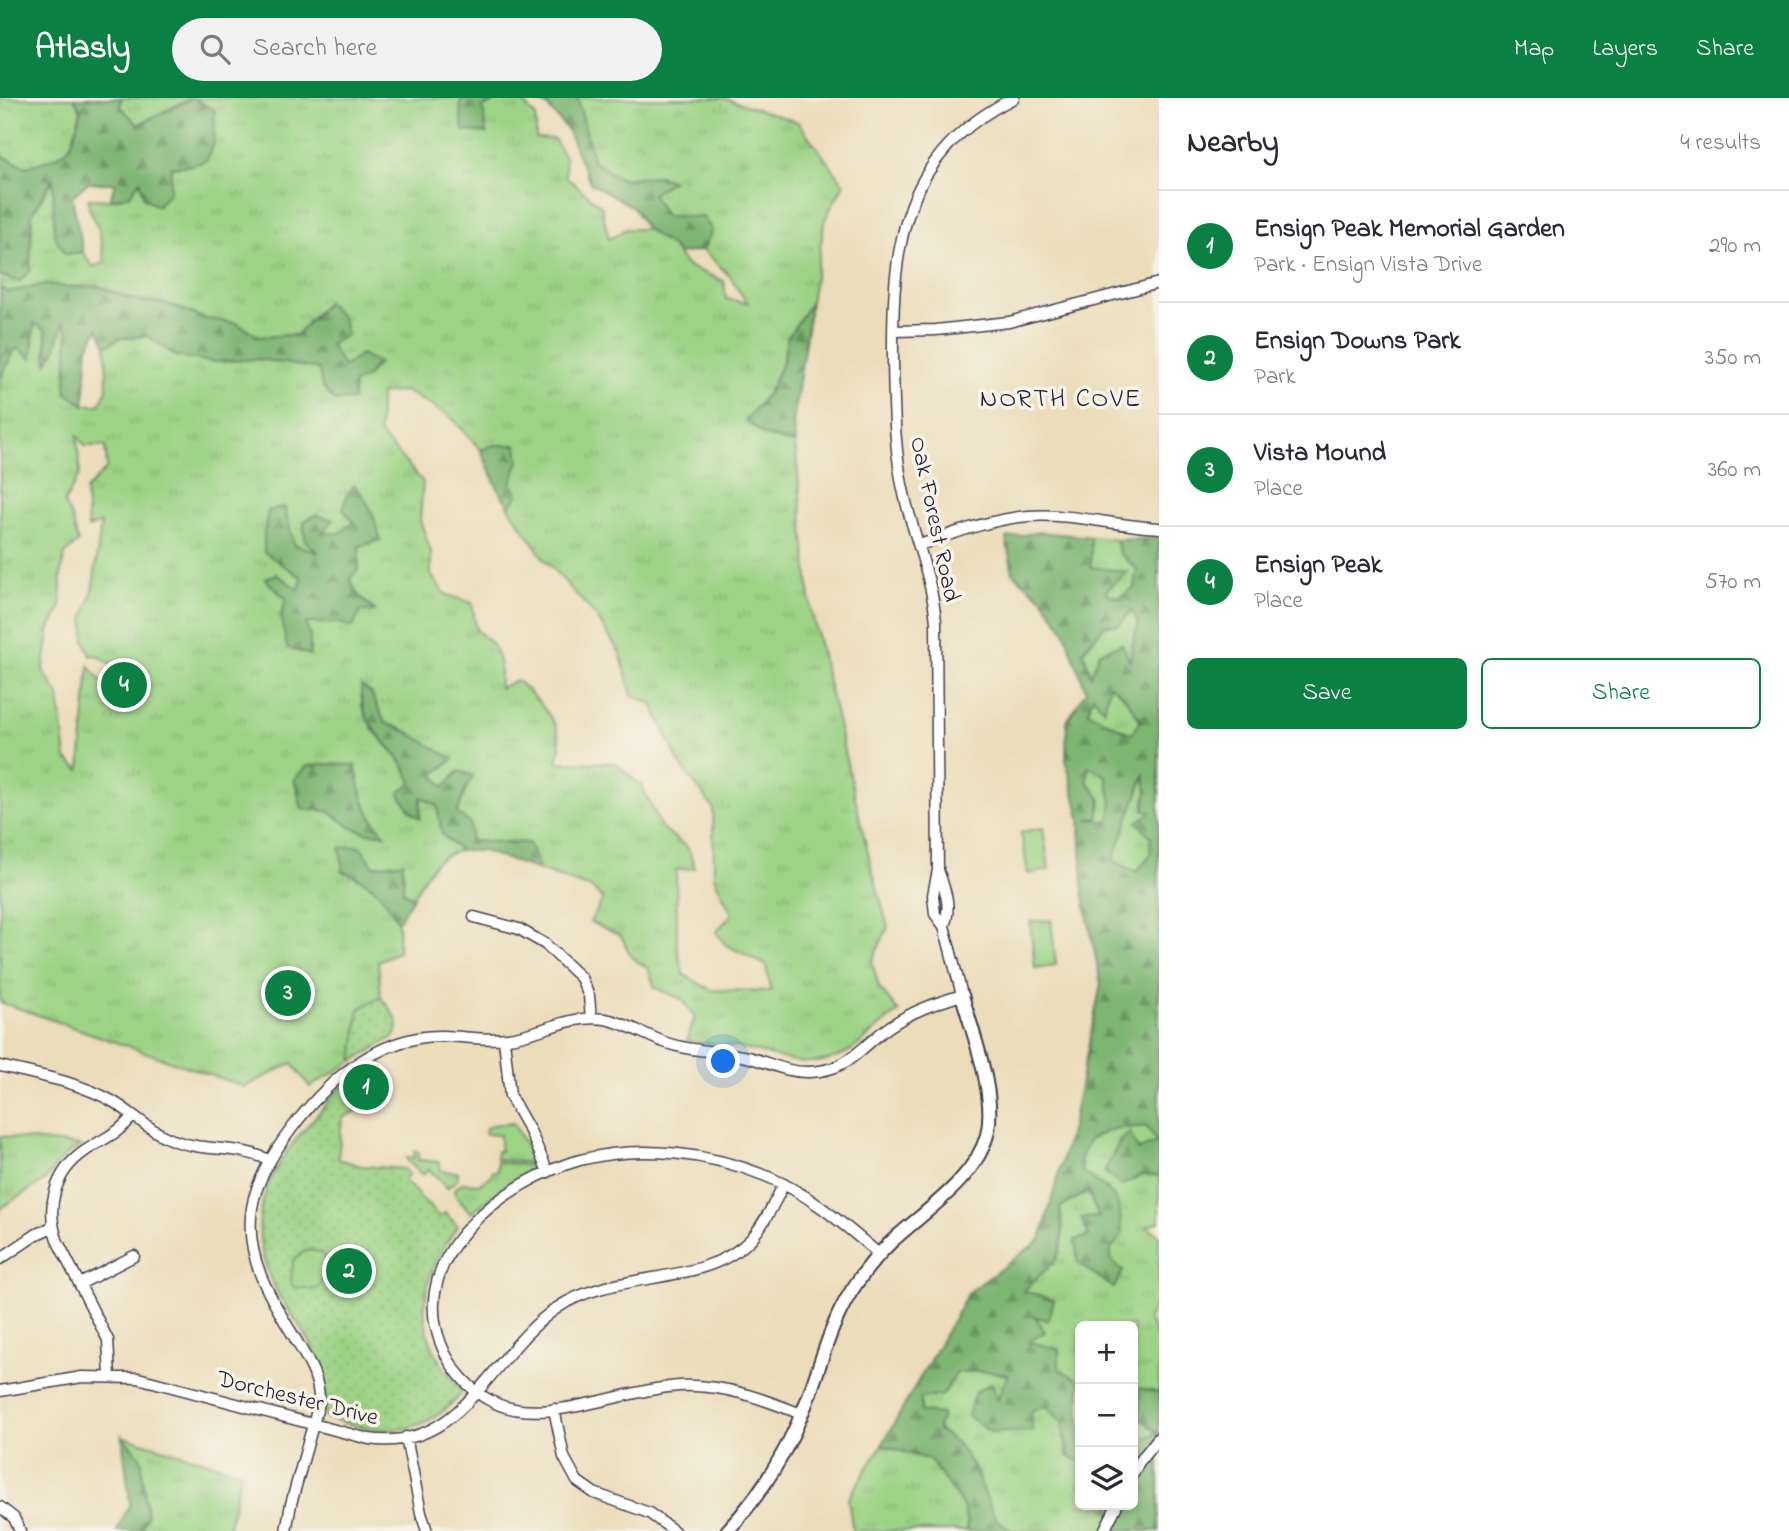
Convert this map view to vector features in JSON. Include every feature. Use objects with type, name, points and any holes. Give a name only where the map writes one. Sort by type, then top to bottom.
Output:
[{"type":"street","name":"Oak Forest Road","points":[[962,995],[944,926],[935,914],[933,895],[938,870],[936,622],[930,583],[905,498],[896,448],[896,274],[903,232],[915,196],[933,163],[949,144],[982,116],[1014,98]]},
{"type":"street","points":[[894,331],[949,329],[1009,322],[1159,283]]},
{"type":"street","points":[[919,545],[989,523],[1030,516],[1064,517],[1159,528]]},
{"type":"street","points":[[474,917],[519,929],[545,944],[581,978],[589,996],[591,1018]]},
{"type":"street","points":[[286,1531],[290,1504],[319,1403],[316,1377],[272,1301],[258,1270],[253,1251],[252,1208],[257,1188],[270,1160],[288,1133],[334,1082],[355,1065],[404,1041],[433,1036],[504,1039],[591,1018],[614,1021],[687,1049],[740,1055],[784,1069],[811,1072],[848,1062],[903,1018],[919,1009],[962,995],[988,1093],[990,1115],[986,1137],[977,1159],[963,1177],[878,1254],[854,1286],[835,1322],[801,1414],[774,1469],[727,1531]]},
{"type":"street","points":[[504,1039],[510,1096],[531,1133],[548,1172]]},
{"type":"street","points":[[0,1066],[83,1088],[114,1102],[152,1131],[183,1143],[206,1148],[245,1150],[270,1160]]},
{"type":"street","points":[[110,1376],[108,1340],[52,1227],[51,1211],[53,1194],[63,1172],[80,1154],[117,1134],[133,1116]]},
{"type":"street","points":[[801,1414],[749,1394],[689,1386],[639,1392],[536,1412],[511,1409],[492,1402],[476,1392],[446,1357],[438,1336],[434,1314],[435,1292],[444,1261],[462,1235],[493,1205],[548,1172],[597,1156],[654,1153],[714,1160],[750,1170],[784,1184],[826,1210],[878,1254]]},
{"type":"street","name":"Dorchester Drive","points":[[0,1391],[69,1379],[110,1376],[152,1380],[369,1439],[397,1441],[415,1437],[440,1426],[464,1407],[537,1323],[571,1299],[612,1284],[704,1267],[738,1250],[758,1231],[784,1184]]},
{"type":"street","points":[[0,1259],[52,1227]]},
{"type":"street","points":[[80,1284],[134,1256]]},
{"type":"street","points":[[554,1409],[564,1457],[577,1481],[594,1493],[649,1513],[674,1531]]},
{"type":"street","points":[[406,1437],[427,1531]]},
{"type":"street","points":[[1138,1464],[1159,1437]]},
{"type":"street","points":[[0,1507],[15,1518],[20,1531]]},
{"type":"street","points":[[1104,1531],[1115,1510]]},
{"type":"green space","points":[[0,98],[74,98],[81,110],[71,144],[60,155],[26,167],[0,155]]},
{"type":"green space","points":[[74,98],[121,98],[120,106],[138,125],[193,98],[215,111],[214,143],[206,161],[171,167],[170,192],[157,206],[144,198],[140,181],[130,195],[110,200],[115,183],[87,183],[72,197],[83,252],[65,254],[54,235],[53,178],[32,214],[30,271],[19,282],[0,275],[0,155],[26,167],[52,159],[66,151],[74,136],[81,110]]},
{"type":"green space","points":[[121,98],[191,98],[137,125],[120,106]]},
{"type":"green space","points":[[193,98],[462,98],[460,105],[486,133],[482,107],[501,98],[519,98],[536,117],[536,138],[554,139],[565,157],[566,177],[601,206],[609,239],[626,229],[646,229],[671,246],[687,266],[724,281],[726,299],[747,303],[729,275],[703,250],[712,230],[703,218],[665,216],[652,194],[671,180],[659,176],[621,179],[594,162],[577,98],[724,98],[798,122],[844,184],[825,219],[811,302],[787,339],[783,361],[769,391],[746,420],[765,436],[795,443],[811,609],[871,866],[888,927],[872,961],[879,988],[899,1012],[850,1051],[827,1060],[801,1062],[736,1047],[687,1041],[695,1017],[682,999],[655,988],[648,968],[632,958],[621,936],[590,922],[603,899],[591,888],[539,870],[529,843],[471,841],[457,813],[466,788],[444,787],[433,775],[453,759],[404,730],[385,723],[371,693],[361,704],[373,730],[399,759],[413,782],[400,793],[410,810],[420,817],[421,797],[437,805],[442,834],[460,851],[437,862],[426,874],[413,897],[403,891],[404,875],[374,866],[343,871],[377,890],[391,905],[398,923],[398,952],[378,961],[381,997],[359,1009],[353,1061],[310,1087],[292,1063],[245,1087],[0,1002],[0,379],[12,354],[17,347],[31,358],[34,323],[46,331],[47,361],[55,351],[62,322],[68,331],[66,392],[84,405],[99,405],[107,390],[106,346],[120,338],[148,336],[176,356],[215,362],[258,359],[320,369],[322,386],[344,367],[329,344],[317,312],[297,335],[260,337],[236,323],[206,319],[168,304],[131,299],[99,287],[47,284],[8,292],[0,288],[0,275],[19,282],[30,271],[32,214],[54,177],[65,254],[83,252],[93,267],[105,262],[99,230],[88,199],[110,200],[130,195],[140,180],[170,192],[170,166],[193,165],[215,111]],"holes":[[[405,391],[451,417],[481,450],[494,445],[519,461],[511,483],[517,495],[509,507],[544,559],[595,615],[620,653],[632,695],[652,704],[680,764],[713,808],[714,877],[732,914],[716,932],[726,945],[766,965],[771,991],[711,990],[683,974],[677,946],[676,870],[695,868],[688,848],[661,827],[642,786],[615,763],[557,762],[559,738],[550,716],[517,680],[500,688],[500,665],[494,646],[476,629],[472,603],[445,594],[431,575],[431,552],[420,520],[423,482],[379,433],[380,394]],[[77,435],[85,446],[105,446],[107,468],[86,490],[88,528],[101,523],[93,588],[84,619],[85,642],[91,656],[97,655],[116,668],[143,695],[137,702],[115,695],[89,665],[80,770],[66,759],[59,695],[43,671],[50,628],[61,607],[61,573],[65,554],[78,542],[72,519],[64,503],[80,474]],[[284,507],[294,545],[321,554],[316,515],[333,520],[322,533],[341,533],[354,522],[380,540],[359,546],[359,568],[349,578],[357,594],[374,610],[360,611],[353,627],[339,623],[305,623],[310,637],[310,655],[281,616],[286,599],[266,580],[299,590],[302,578],[268,511]],[[355,765],[368,810],[384,834],[351,827],[328,811]]]},
{"type":"green space","points":[[462,98],[501,98],[483,107],[486,133],[463,131],[460,105]]},
{"type":"green space","points":[[531,98],[577,98],[594,162],[621,179],[659,176],[672,181],[652,194],[665,216],[703,217],[712,230],[703,250],[678,254],[646,229],[633,207],[590,183],[567,129],[547,106]]},
{"type":"green space","points":[[47,284],[65,287],[99,286],[131,299],[168,304],[206,319],[236,323],[260,337],[297,335],[327,302],[343,319],[347,335],[330,344],[343,367],[361,354],[379,363],[366,378],[354,383],[353,400],[334,401],[322,386],[319,369],[258,359],[215,362],[176,356],[148,336],[120,338],[106,346],[98,328],[88,348],[84,405],[66,393],[68,331],[63,323],[55,351],[47,363],[46,331],[34,323],[32,358],[17,348],[0,379],[0,288],[8,292]]},
{"type":"green space","points":[[811,302],[793,422],[795,443],[765,436],[746,420],[770,391],[783,361],[787,339]]},
{"type":"green space","points":[[493,445],[517,445],[519,461],[511,483],[518,495],[509,507],[481,450]]},
{"type":"green space","points":[[354,485],[371,511],[380,540],[359,546],[359,568],[350,579],[357,594],[375,611],[360,611],[353,627],[339,623],[306,623],[310,637],[310,655],[287,648],[281,616],[286,599],[265,579],[276,574],[299,590],[302,578],[264,552],[268,511],[284,507],[294,544],[319,553],[305,541],[304,521],[316,515],[334,520],[322,533],[341,533],[353,522],[343,509],[347,495]]},
{"type":"green space","points":[[1039,532],[1091,537],[1091,567],[1127,572],[1105,592],[1118,598],[1134,588],[1137,569],[1119,553],[1117,540],[1159,538],[1159,1176],[1142,1175],[1121,1185],[1104,1172],[1120,1141],[1130,1133],[1138,1150],[1157,1142],[1146,1126],[1113,1129],[1090,1139],[1080,1158],[1082,1172],[1109,1191],[1117,1203],[1122,1235],[1111,1249],[1111,1260],[1123,1271],[1114,1288],[1078,1263],[1075,1240],[1089,1236],[1081,1218],[1099,1217],[1088,1192],[1060,1207],[1060,1251],[1053,1263],[1024,1291],[1054,1300],[1048,1321],[1035,1316],[1045,1332],[1029,1342],[1059,1349],[1059,1369],[1075,1378],[1075,1459],[1068,1456],[1062,1422],[1047,1406],[1032,1411],[1032,1431],[992,1433],[968,1416],[975,1392],[992,1383],[997,1400],[1008,1375],[989,1371],[957,1372],[943,1395],[921,1398],[921,1412],[942,1414],[938,1430],[957,1443],[974,1468],[996,1520],[1011,1531],[966,1531],[963,1506],[930,1460],[882,1445],[968,1293],[1041,1239],[1073,1120],[1101,984],[1083,892],[1080,818],[1066,760],[1067,721],[1086,691],[1064,630],[1042,598],[1013,573],[1006,538]],"holes":[[[1132,610],[1139,625],[1134,636],[1130,661],[1122,644],[1100,652],[1091,675],[1083,651],[1105,625],[1119,625]],[[1110,685],[1123,695],[1141,720],[1131,734],[1088,712],[1093,696],[1104,710]],[[1089,766],[1106,776],[1112,801],[1109,822],[1087,819],[1098,818],[1101,800],[1087,781]],[[1144,775],[1147,791],[1144,809],[1151,812],[1137,822],[1151,837],[1150,855],[1137,872],[1113,861]]]},
{"type":"green space","points":[[1091,537],[1117,540],[1119,553],[1137,569],[1134,588],[1118,598],[1104,592],[1126,572],[1091,567]]},
{"type":"green space","points":[[1132,609],[1139,625],[1134,636],[1130,663],[1121,644],[1100,652],[1091,677],[1083,651],[1105,625]]},
{"type":"green space","points":[[1109,684],[1123,695],[1141,721],[1131,734],[1087,712],[1093,695],[1103,709]]},
{"type":"green space","points":[[361,686],[371,693],[385,723],[404,730],[453,759],[433,775],[444,787],[459,771],[473,776],[457,813],[470,823],[471,841],[529,843],[539,870],[482,851],[460,851],[442,834],[437,805],[421,797],[420,818],[410,810],[399,793],[412,782],[400,761],[367,718],[361,699]]},
{"type":"green space","points":[[355,765],[368,810],[385,834],[367,833],[351,827],[328,811],[302,809],[294,779],[307,766]]},
{"type":"green space","points":[[1089,766],[1106,776],[1112,801],[1109,822],[1080,818],[1098,818],[1101,800],[1087,781]]},
{"type":"green space","points":[[1145,774],[1147,791],[1144,809],[1152,812],[1150,855],[1137,872],[1112,861]]},
{"type":"green space","points":[[1043,828],[1049,870],[1028,874],[1021,832]]},
{"type":"green space","points":[[360,846],[374,866],[403,862],[403,891],[413,897],[398,922],[376,890],[343,871],[340,848]]},
{"type":"green space","points":[[1051,920],[1056,965],[1035,968],[1030,922]]},
{"type":"green space","points":[[381,997],[397,1020],[395,1036],[353,1061],[359,1009]]},
{"type":"green space","points":[[380,1059],[392,1095],[342,1118],[338,1159],[362,1166],[405,1169],[409,1174],[404,1180],[439,1217],[445,1213],[458,1226],[433,1268],[425,1309],[433,1349],[461,1390],[461,1394],[430,1420],[398,1429],[364,1427],[326,1418],[325,1380],[320,1363],[272,1282],[263,1257],[259,1234],[260,1212],[266,1192],[286,1153],[345,1083]]},
{"type":"green space","points":[[513,1123],[533,1163],[496,1159],[497,1151],[500,1151],[500,1135],[485,1134],[486,1128]]},
{"type":"green space","points":[[1146,1126],[1157,1142],[1138,1150],[1130,1133],[1121,1185],[1142,1175],[1159,1176],[1159,1222],[1147,1227],[1159,1235],[1159,1307],[1156,1303],[1148,1318],[1159,1342],[1159,1393],[1140,1388],[1139,1417],[1158,1433],[1138,1441],[1138,1321],[1075,1321],[1075,1378],[1059,1369],[1028,1342],[1034,1315],[1024,1291],[1053,1263],[1060,1251],[1060,1207],[1088,1192],[1099,1218],[1078,1263],[1114,1287],[1123,1271],[1111,1260],[1108,1189],[1082,1172],[1080,1158],[1089,1139],[1113,1129]]},
{"type":"green space","points":[[0,1136],[81,1146],[66,1155],[44,1181],[0,1211]]},
{"type":"green space","points":[[414,1151],[419,1152],[418,1160],[439,1162],[441,1171],[458,1172],[458,1178],[447,1188],[429,1169],[422,1175],[407,1160],[407,1157],[414,1158]]},
{"type":"green space","points":[[497,1162],[533,1168],[506,1185],[471,1213],[455,1194],[455,1189],[462,1183],[480,1184],[492,1175],[492,1171],[497,1171]]},
{"type":"green space","points":[[312,1250],[325,1256],[327,1272],[316,1289],[294,1287],[291,1283],[293,1261],[305,1251]]},
{"type":"green space","points":[[989,1371],[1009,1375],[997,1401],[975,1392],[1032,1431],[1032,1411],[1046,1406],[1062,1422],[1068,1456],[1075,1459],[1075,1510],[1110,1510],[1121,1519],[1113,1531],[1010,1530],[1002,1525],[991,1510],[973,1466],[955,1444],[921,1412],[921,1398],[943,1395],[957,1372]]},
{"type":"green space","points":[[1140,1388],[1159,1393],[1159,1531],[1113,1531],[1121,1519],[1108,1510],[1138,1510],[1138,1441],[1158,1433],[1139,1417]]},
{"type":"green space","points":[[122,1436],[241,1472],[228,1531],[141,1531],[147,1516],[141,1459]]},
{"type":"green space","points":[[122,1436],[141,1458],[147,1516],[141,1531],[117,1531],[130,1503]]},
{"type":"green space","points":[[882,1445],[930,1460],[963,1506],[966,1531],[853,1531],[848,1499]]},
{"type":"place","name":"Ensign Peak","points":[[124,685]]},
{"type":"place","name":"Vista Mound","points":[[288,993]]},
{"type":"place","name":"Ensign Peak Memorial Garden","points":[[366,1087]]},
{"type":"place","name":"Ensign Downs Park","points":[[349,1271]]},
{"type":"district","name":"NORTH COVE","points":[[1061,397]]}]
